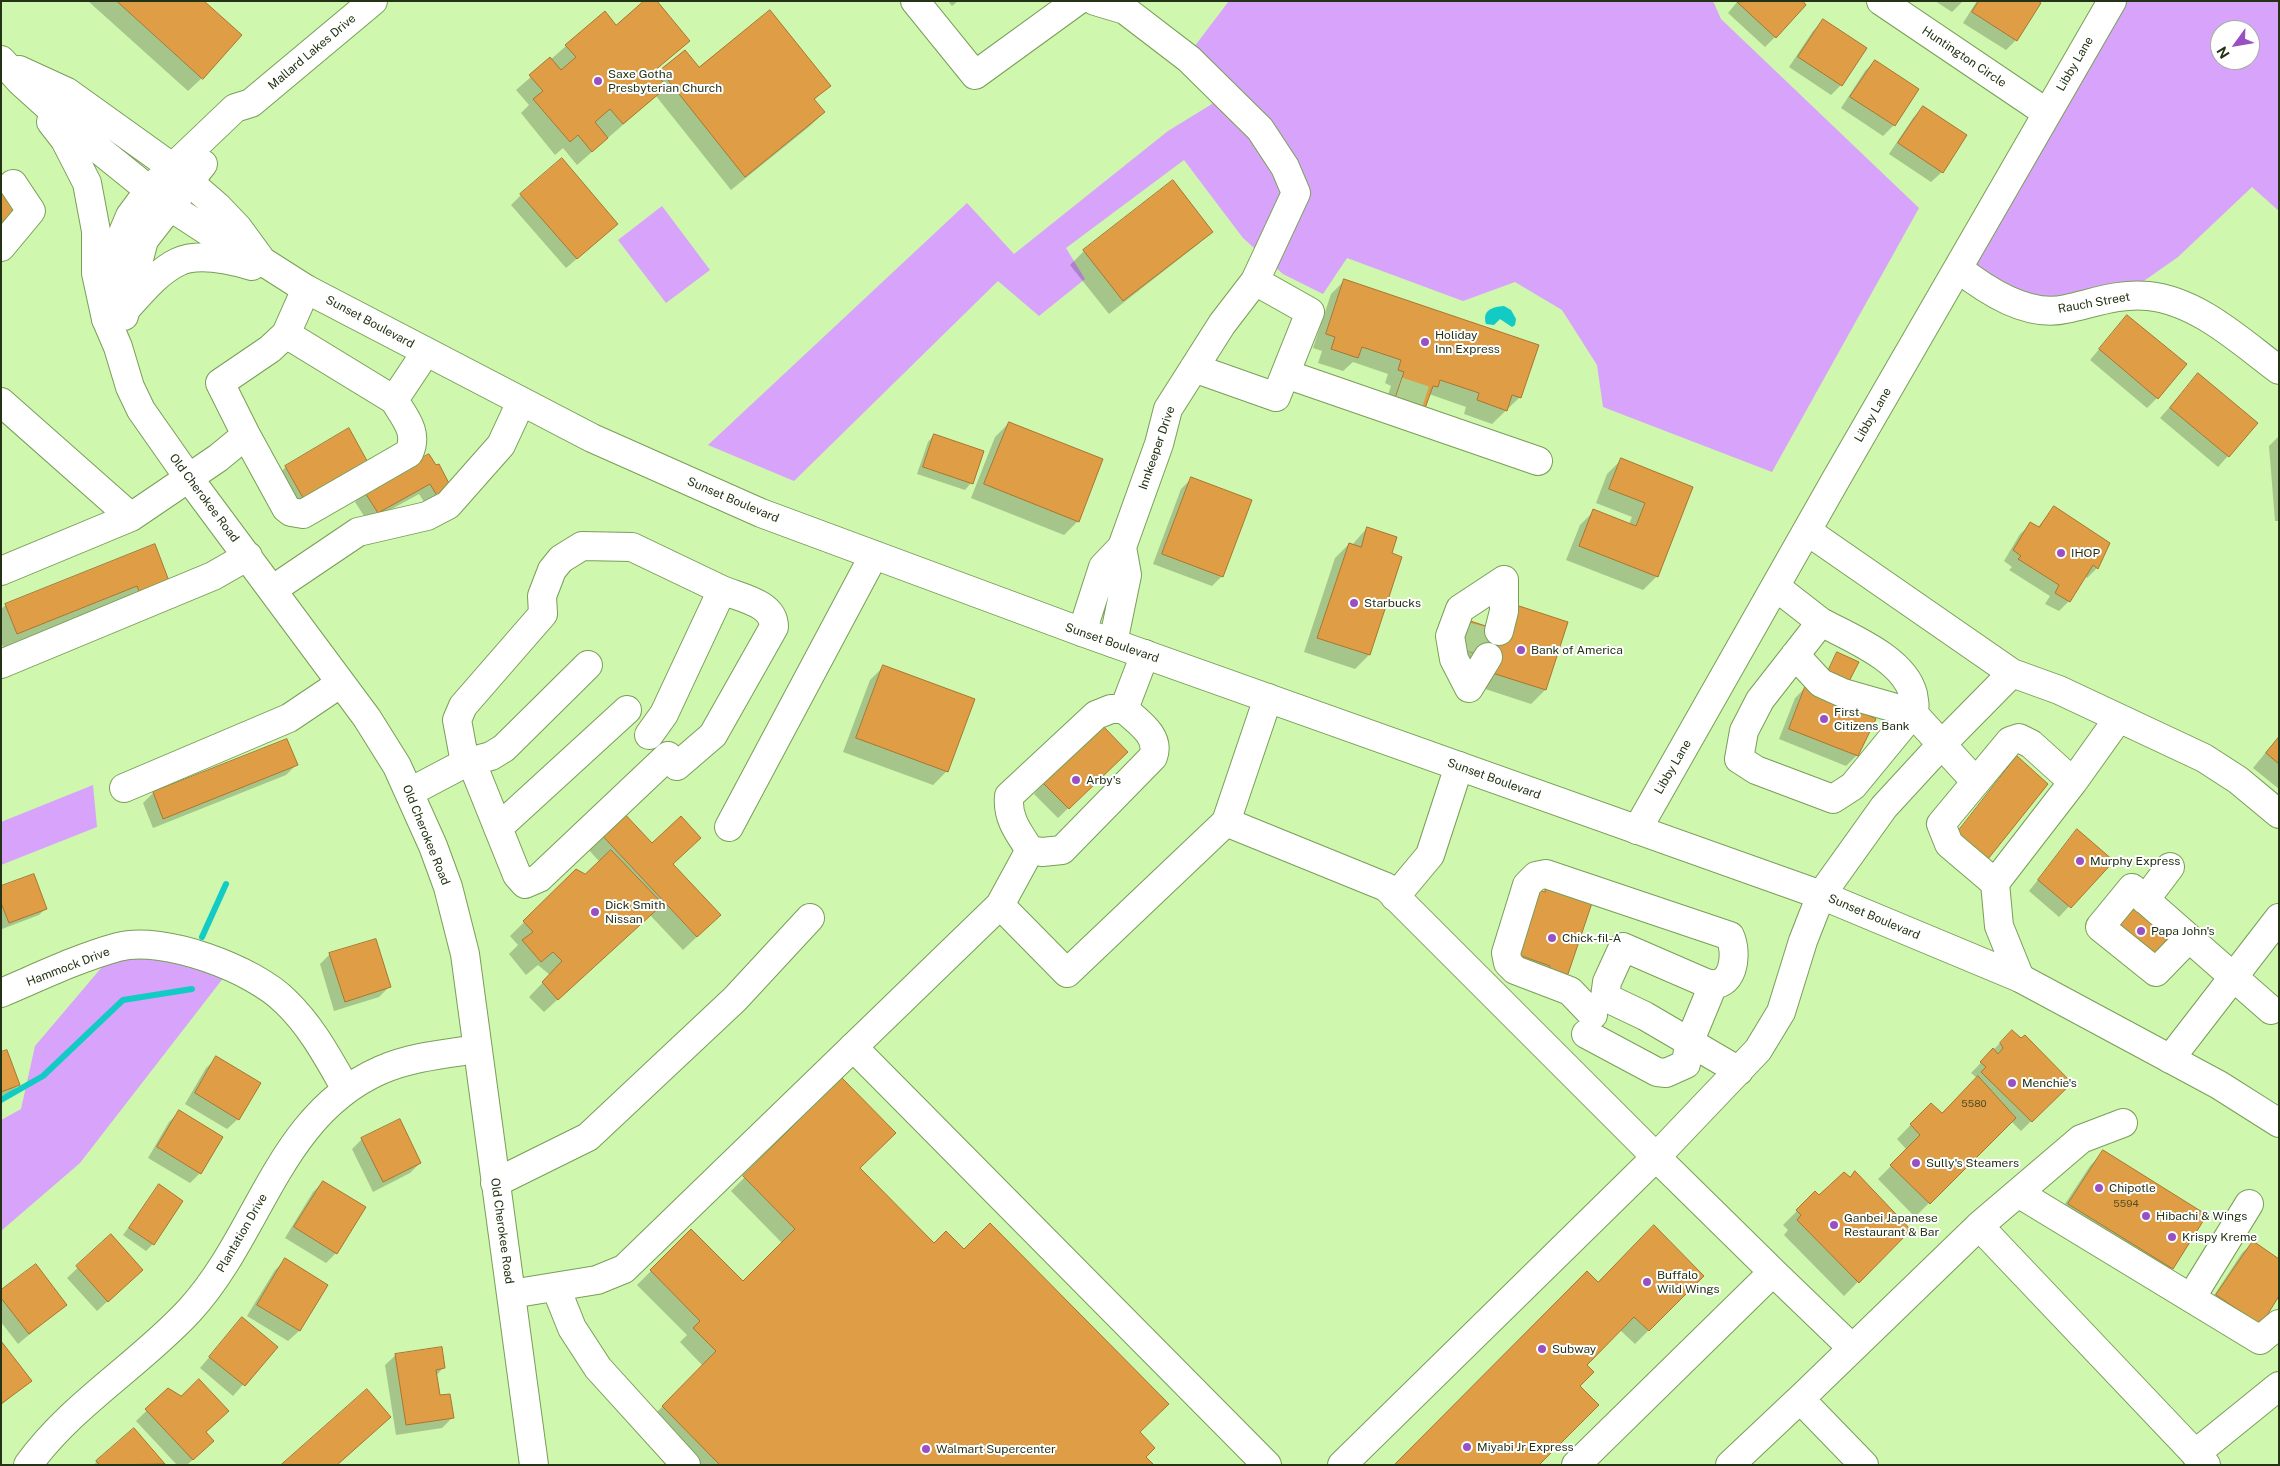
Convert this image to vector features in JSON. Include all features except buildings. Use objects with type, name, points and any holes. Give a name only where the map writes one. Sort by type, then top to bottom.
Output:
[{"type":"street","points":[[915,1],[976,74],[1077,1]]},
{"type":"street","name":"Innkeeper Drive","points":[[1082,632],[1103,566],[1122,547],[1159,444],[1168,409],[1222,324],[1255,282],[1296,193],[1284,167],[1260,129],[1189,59],[1125,10],[1095,1]]},
{"type":"street","name":"Huntington Circle","points":[[1881,1],[2047,113]]},
{"type":"street","name":"Libby Lane","points":[[1637,830],[2112,1]]},
{"type":"street","name":"Mallard Lakes Drive","points":[[160,197],[181,175],[200,168],[239,127],[251,111],[251,103],[361,4]]},
{"type":"street","points":[[9,68],[68,92],[181,175],[238,228],[272,268]]},
{"type":"street","points":[[9,68],[65,140],[88,183],[96,231],[96,273],[116,314],[154,280],[178,262],[197,258],[232,261],[272,268]]},
{"type":"street","name":"Sunset Boulevard","points":[[9,68],[70,128],[160,197],[229,245],[306,289],[592,438],[762,513],[874,555],[1082,632],[1821,895],[2020,978],[2219,1085],[2279,1123]]},
{"type":"street","points":[[1,218],[12,202],[4,188]]},
{"type":"street","points":[[1,247],[31,211],[4,188]]},
{"type":"street","name":"Old Cherokee Road","points":[[160,197],[116,314],[118,347],[130,387],[141,410],[188,477],[368,718],[397,766],[433,846],[450,897],[465,954],[494,1183],[534,1465]]},
{"type":"street","name":"Rauch Street","points":[[1959,269],[1991,292],[2014,302],[2038,309],[2063,310],[2124,295],[2149,296],[2174,301],[2196,312],[2279,370]]},
{"type":"street","points":[[1194,368],[1276,398],[1310,312],[1255,282]]},
{"type":"street","points":[[286,334],[394,400],[410,426],[414,437],[409,453],[303,514],[291,512],[286,508],[220,383],[270,349],[286,334],[306,289]]},
{"type":"street","points":[[394,400],[426,352]]},
{"type":"street","points":[[1286,374],[1538,461]]},
{"type":"street","points":[[1374,404],[1388,393],[1398,391]]},
{"type":"street","points":[[1428,401],[1437,407],[1441,427]]},
{"type":"street","points":[[1,402],[131,516]]},
{"type":"street","points":[[272,590],[358,532],[426,516],[448,505],[501,445],[521,402]]},
{"type":"street","points":[[1,571],[131,516],[246,435]]},
{"type":"street","points":[[1807,532],[2012,674],[2059,690],[2204,758],[2238,780],[2279,814]]},
{"type":"street","points":[[582,546],[632,547],[722,590],[764,607],[771,612],[774,627],[713,735],[672,761],[539,878],[525,884],[517,874],[474,768],[465,763],[457,720],[463,706],[543,614],[542,596],[546,582],[552,570],[571,551],[582,546]]},
{"type":"street","name":"Innkeeper Drive","points":[[1113,643],[1127,575],[1122,547]]},
{"type":"street","points":[[729,827],[874,555]]},
{"type":"street","points":[[1,664],[213,576],[248,556]]},
{"type":"street","points":[[1478,654],[1469,688],[1454,659],[1450,636],[1460,609],[1504,580],[1485,626]]},
{"type":"street","points":[[1776,587],[1821,622],[1859,642],[1900,670],[1910,684],[1916,707],[1913,713],[1853,786],[1833,799],[1756,770],[1739,759],[1744,731],[1760,700],[1821,622]]},
{"type":"street","points":[[649,735],[664,714],[722,590]]},
{"type":"street","points":[[1124,709],[1145,654]]},
{"type":"street","points":[[1795,656],[1913,713],[1975,781]]},
{"type":"street","points":[[410,792],[465,763],[491,756],[504,748],[588,665]]},
{"type":"street","points":[[1342,1465],[1656,1157],[1758,1050],[1781,1012],[1803,941],[1821,895],[1884,807],[1942,744],[2012,674]]},
{"type":"street","points":[[124,788],[289,718],[341,683]]},
{"type":"street","points":[[1000,904],[1067,973],[1226,822],[1268,698]]},
{"type":"street","points":[[1111,709],[1124,709],[1153,737],[1156,749],[1153,757],[1062,850],[1042,852],[1030,850],[1012,822],[1008,810],[1009,796],[1096,715],[1111,709]]},
{"type":"street","points":[[498,828],[627,710]]},
{"type":"street","points":[[2020,978],[1999,926],[1995,883],[2073,782],[2118,719]]},
{"type":"street","points":[[1995,883],[1949,844],[1943,834],[1941,824],[2010,741],[2019,738],[2031,744],[2073,782]]},
{"type":"street","points":[[1395,897],[1430,855],[1459,766]]},
{"type":"street","points":[[1226,822],[1386,887],[1656,1157],[1852,1348]]},
{"type":"street","points":[[511,1294],[597,1280],[624,1269],[1000,904],[1030,850]]},
{"type":"street","points":[[2145,900],[2170,867]]},
{"type":"street","points":[[1546,874],[1730,936],[1734,946],[1722,979],[1689,1043],[1686,1064],[1666,1073],[1657,1072],[1570,991],[1515,970],[1508,963],[1506,953],[1527,885],[1536,876],[1546,874]]},
{"type":"street","points":[[2188,938],[2156,972],[2100,927],[2132,888],[2271,1010]]},
{"type":"street","points":[[494,1183],[588,1137],[736,1000],[810,918]]},
{"type":"street","points":[[2170,1058],[2279,918]]},
{"type":"street","name":"Hammock Drive","points":[[1,993],[119,947],[162,946],[206,956],[246,974],[285,1001],[316,1036],[346,1089]]},
{"type":"street","points":[[1553,1054],[1595,1015],[1607,982],[1624,947],[1722,979]]},
{"type":"street","points":[[1595,1015],[1645,1016],[1739,1071]]},
{"type":"street","points":[[853,1047],[1267,1465]]},
{"type":"street","name":"Plantation Drive","points":[[28,1465],[55,1432],[162,1339],[190,1310],[215,1278],[246,1230],[289,1149],[313,1118],[346,1089],[381,1069],[400,1063],[476,1049]]},
{"type":"street","points":[[1730,1465],[1979,1226],[2081,1139],[2122,1123]]},
{"type":"street","points":[[2018,1193],[2260,1340],[2279,1324]]},
{"type":"street","points":[[2191,1298],[2249,1204]]},
{"type":"street","points":[[1979,1226],[2201,1459],[2279,1386]]},
{"type":"street","points":[[1576,1465],[1773,1272]]},
{"type":"street","points":[[556,1288],[572,1328],[598,1368],[686,1465]]},
{"type":"street","points":[[1800,1399],[1864,1465]]},
{"type":"shaded area","points":[[1229,1],[1713,1],[1721,19],[1919,208],[1772,472],[1603,407],[1597,365],[1562,310],[1515,282],[1463,301],[1347,258],[1323,294],[1283,274],[1243,238],[1184,160],[1066,248],[1085,279],[1039,316],[998,281],[794,481],[708,445],[967,203],[1014,254],[1168,131],[1212,104],[1194,47]]},
{"type":"shaded area","points":[[2112,1],[2279,1],[2279,211],[2252,187],[2178,257],[2124,295],[2063,310],[1959,269]]},
{"type":"shaded area","points":[[662,206],[710,270],[666,303],[618,240]]},
{"type":"shaded area","points":[[93,785],[97,827],[1,865],[1,822]]},
{"type":"shaded area","points":[[119,947],[231,968],[80,1163],[1,1231],[1,1120],[21,1109],[35,1046]]},
{"type":"water","points":[[1504,306],[1511,310],[1516,319],[1515,325],[1512,327],[1500,319],[1494,325],[1486,324],[1485,315],[1489,310]]},
{"type":"waterway","points":[[202,937],[226,884]]},
{"type":"waterway","points":[[1,1100],[43,1076],[123,1000],[192,989]]},
{"type":"tunnel","points":[[1398,391],[1428,401]]},
{"type":"tunnel","points":[[1475,653],[1482,625]]},
{"type":"place","name":"Saxe Gotha Presbyterian Church","points":[[598,81]]},
{"type":"place","name":"Holiday Inn Express","points":[[1425,342]]},
{"type":"place","name":"IHOP","points":[[2061,553]]},
{"type":"place","name":"Starbucks","points":[[1354,603]]},
{"type":"place","name":"Bank of America","points":[[1521,650]]},
{"type":"place","name":"First Citizens Bank","points":[[1824,719]]},
{"type":"place","name":"Arby's","points":[[1076,780]]},
{"type":"place","name":"Murphy Express","points":[[2080,861]]},
{"type":"place","name":"Dick Smith Nissan","points":[[595,912]]},
{"type":"place","name":"Papa John's","points":[[2141,931]]},
{"type":"place","name":"Chick-fil-A","points":[[1552,938]]},
{"type":"place","name":"Menchie's","points":[[2012,1083]]},
{"type":"place","name":"Sully's Steamers","points":[[1916,1163]]},
{"type":"place","name":"Chipotle","points":[[2099,1188]]},
{"type":"place","name":"Hibachi & Wings","points":[[2146,1216]]},
{"type":"place","name":"Ganbei Japanese Restaurant & Bar","points":[[1834,1225]]},
{"type":"place","name":"Krispy Kreme","points":[[2172,1237]]},
{"type":"place","name":"Buffalo Wild Wings","points":[[1647,1282]]},
{"type":"place","name":"Subway","points":[[1542,1349]]},
{"type":"place","name":"Miyabi Jr Express","points":[[1467,1447]]},
{"type":"place","name":"Walmart Supercenter","points":[[926,1449]]}]
